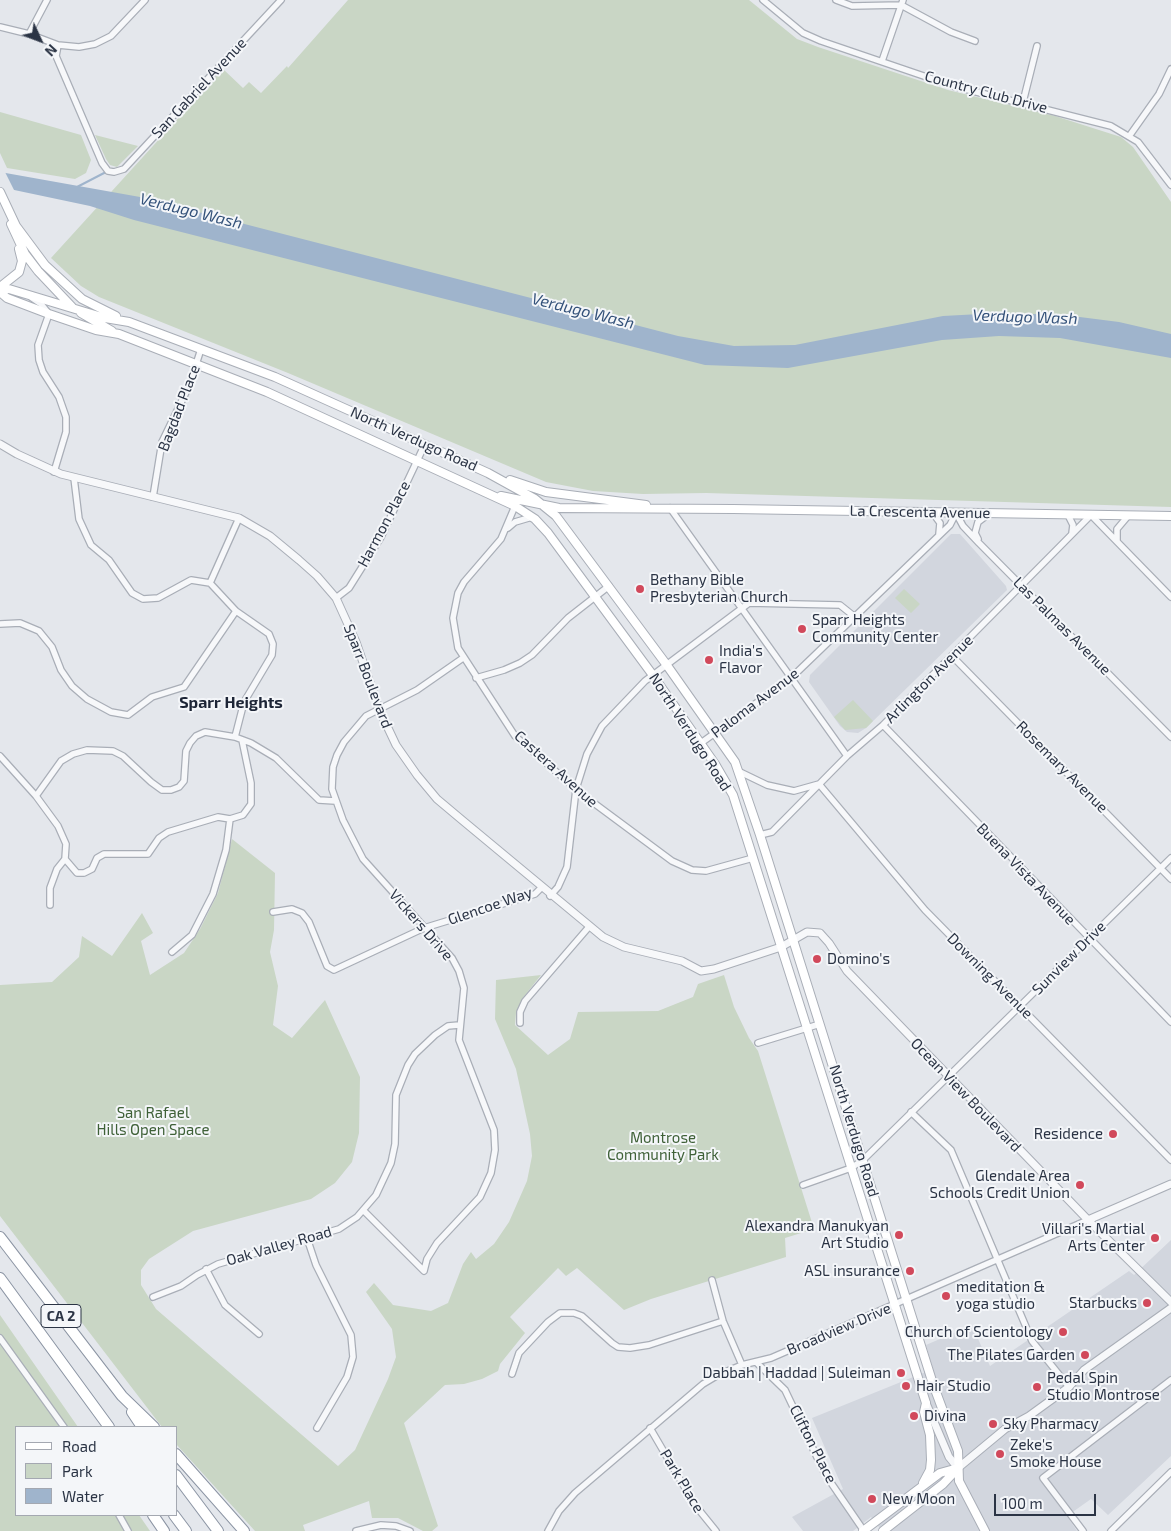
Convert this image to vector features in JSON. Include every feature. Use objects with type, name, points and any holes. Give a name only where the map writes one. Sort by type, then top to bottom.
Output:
[{"type":"highway","name":"CA 2","points":[[0,1236],[122,1396],[153,1426]]},
{"type":"highway","name":"CA 2","points":[[0,1278],[77,1383],[99,1426]]},
{"type":"highway","points":[[77,1383],[109,1426]]},
{"type":"highway","points":[[122,1396],[141,1426]]},
{"type":"highway","points":[[178,1456],[244,1531]]},
{"type":"highway","points":[[178,1478],[218,1531]]},
{"type":"highway","points":[[154,1516],[164,1531]]},
{"type":"highway","points":[[175,1516],[186,1531]]},
{"type":"main road","points":[[0,290],[15,277],[22,266],[22,259],[14,231],[1,195]]},
{"type":"main road","points":[[1,195],[27,242],[57,277],[82,299],[101,310],[129,322]]},
{"type":"main road","points":[[14,231],[25,254],[38,271],[72,307],[118,334]]},
{"type":"main road","name":"North Verdugo Road","points":[[0,290],[9,289],[105,318],[129,322],[276,377],[488,473],[545,506],[666,664],[735,762],[760,835],[938,1399],[958,1452],[958,1468]]},
{"type":"main road","name":"North Verdugo Road","points":[[0,290],[7,298],[96,330],[118,334],[267,392],[417,459],[515,506],[532,517],[548,533],[701,743],[725,780],[732,796],[926,1403]]},
{"type":"main road","name":"La Crescenta Avenue","points":[[488,473],[546,492],[670,508]]},
{"type":"main road","name":"La Crescenta Avenue","points":[[478,489],[524,502],[569,509],[670,508],[1171,516]]},
{"type":"main road","points":[[920,1488],[927,1478],[931,1460],[930,1435],[924,1412],[926,1403],[938,1399]]},
{"type":"main road","points":[[864,1531],[940,1473],[958,1468]]},
{"type":"main road","points":[[884,1531],[944,1484],[958,1468]]},
{"type":"main road","points":[[958,1468],[959,1481],[984,1531]]},
{"type":"street","points":[[29,34],[47,0]]},
{"type":"street","points":[[0,27],[29,34],[58,45],[79,47],[111,36],[145,0]]},
{"type":"street","name":"San Gabriel Avenue","points":[[58,45],[56,56],[102,164],[108,171],[114,172],[124,169],[281,0]]},
{"type":"street","name":"Country Club Drive","points":[[763,0],[803,33],[821,41],[953,86],[1023,102],[1111,126],[1130,135],[1138,142],[1171,185]]},
{"type":"street","points":[[836,0],[852,6],[902,2],[951,32],[975,41]]},
{"type":"street","points":[[882,61],[902,2]]},
{"type":"street","points":[[1023,102],[1037,46]]},
{"type":"street","points":[[1130,135],[1159,94],[1171,69]]},
{"type":"street","points":[[26,295],[41,304],[49,314],[38,345],[39,360],[43,372],[63,407],[67,424],[54,472]]},
{"type":"street","name":"Bagdad Place","points":[[153,497],[162,442],[189,386],[202,349]]},
{"type":"street","name":"Sparr Boulevard","points":[[0,444],[54,472],[239,518],[270,536],[317,576],[336,598],[356,642],[379,709],[396,745],[438,799],[588,928],[624,947],[682,961],[701,971]]},
{"type":"street","name":"Harmon Place","points":[[336,598],[348,588],[381,537],[425,444]]},
{"type":"street","points":[[74,478],[79,519],[91,545],[109,560],[132,593],[143,600],[158,598],[191,580],[210,583],[236,611],[268,632],[272,640],[273,651],[270,660],[244,702],[235,737]]},
{"type":"street","name":"Castera Avenue","points":[[515,506],[506,530],[493,549],[464,582],[456,599],[453,631],[458,648],[476,678],[516,736],[576,789],[623,827],[682,866],[698,872],[706,872],[753,858]]},
{"type":"street","points":[[670,508],[847,756]]},
{"type":"street","points":[[932,512],[941,525],[938,536]]},
{"type":"street","name":"Paloma Avenue","points":[[701,743],[791,678],[950,525],[956,513]]},
{"type":"street","name":"Las Palmas Avenue","points":[[956,513],[964,526],[980,543],[1171,737]]},
{"type":"street","points":[[980,543],[975,533],[976,528],[982,518],[991,513]]},
{"type":"street","points":[[1068,515],[1074,528],[1071,535]]},
{"type":"street","points":[[1091,515],[1171,597]]},
{"type":"street","name":"Arlington Avenue","points":[[760,835],[772,832],[847,756],[883,725],[1091,515]]},
{"type":"street","points":[[1118,543],[1116,538],[1117,529],[1128,516]]},
{"type":"street","name":"Castera Avenue","points":[[506,530],[515,522],[532,517]]},
{"type":"street","points":[[210,583],[239,518]]},
{"type":"street","points":[[476,678],[504,670],[532,655],[568,618],[608,586]]},
{"type":"street","name":"Glencoe Way","points":[[550,896],[558,887],[567,867],[576,789],[586,754],[602,726],[652,674],[751,603],[835,604],[845,606],[855,616]]},
{"type":"street","points":[[0,624],[20,623],[39,631],[52,647],[72,686],[86,699],[111,712],[128,715],[152,697],[184,687],[236,611]]},
{"type":"street","name":"Rosemary Avenue","points":[[952,656],[1171,879]]},
{"type":"street","name":"Vickers Drive","points":[[363,1210],[424,1271],[427,1259],[437,1243],[480,1197],[491,1172],[495,1150],[491,1120],[461,1050],[459,1025],[464,988],[459,970],[452,958],[363,858],[335,801],[332,778],[337,755],[344,742],[366,716],[417,690],[464,658]]},
{"type":"street","name":"Buena Vista Avenue","points":[[883,725],[1088,939],[1171,1022]]},
{"type":"street","points":[[36,796],[61,761],[73,754],[86,750],[113,751],[123,756],[162,790],[171,790],[179,787],[184,781],[186,752],[196,736],[205,732],[235,737],[276,758],[319,800],[335,801]]},
{"type":"street","points":[[65,859],[77,873],[84,873],[92,869],[97,858],[104,854],[148,854],[158,838],[168,832],[218,817],[230,818],[243,815],[251,804],[251,783],[242,740]]},
{"type":"street","points":[[0,756],[36,796],[58,826],[66,844],[65,859],[57,869],[50,888],[50,905]]},
{"type":"street","points":[[738,771],[767,785],[794,791],[819,784]]},
{"type":"street","name":"Downing Avenue","points":[[819,784],[925,910],[1171,1160]]},
{"type":"street","points":[[172,952],[192,934],[214,894],[226,850],[230,818]]},
{"type":"street","name":"Sunview Drive","points":[[803,1184],[851,1168],[863,1160],[1171,858]]},
{"type":"street","name":"Glencoe Way","points":[[273,912],[292,910],[306,918],[330,969],[338,970],[424,928],[535,894],[541,888]]},
{"type":"street","points":[[520,1023],[520,1012],[525,1001],[588,928]]},
{"type":"street","name":"Ocean View Boulevard","points":[[701,971],[714,969],[781,947],[792,939],[808,932],[820,933],[825,937],[847,971],[1088,1220],[1171,1302]]},
{"type":"street","points":[[758,1043],[820,1024]]},
{"type":"street","name":"Oak Valley Road","points":[[153,1297],[181,1286],[206,1269],[338,1229],[363,1210],[376,1194],[391,1163],[394,1144],[396,1095],[405,1070],[415,1054],[435,1035],[448,1026],[459,1025]]},
{"type":"street","points":[[911,1112],[951,1150],[1032,1340],[1069,1387]]},
{"type":"street","name":"Broadview Drive","points":[[548,1531],[559,1511],[575,1493],[703,1384],[742,1365],[771,1358],[907,1300],[1171,1184]]},
{"type":"street","points":[[308,1238],[316,1265],[351,1335],[353,1357],[347,1378],[317,1428]]},
{"type":"street","points":[[206,1269],[225,1305],[259,1334]]},
{"type":"street","points":[[712,1280],[723,1321],[742,1365]]},
{"type":"street","points":[[958,1468],[1005,1429],[1029,1416],[1069,1387],[1084,1370],[1171,1308]]},
{"type":"street","points":[[512,1374],[519,1353],[548,1322],[560,1313],[574,1313],[582,1316],[618,1347],[630,1348],[649,1345],[723,1321]]},
{"type":"street","points":[[0,1338],[63,1426]]},
{"type":"street","name":"Clifton Place","points":[[756,1362],[785,1390],[826,1474],[864,1531]]},
{"type":"street","points":[[1083,1531],[1043,1478],[1171,1380]]},
{"type":"street","name":"North Verdugo Road","points":[[926,1403],[950,1456],[958,1468]]},
{"type":"street","name":"Park Place","points":[[650,1428],[695,1506],[716,1531]]},
{"type":"street","points":[[1111,1531],[1171,1472]]},
{"type":"street","points":[[120,1516],[128,1531]]},
{"type":"street","points":[[356,1531],[381,1525],[396,1526],[410,1531]]},
{"type":"shaded area","points":[[951,534],[960,534],[1006,586],[1007,590],[866,728],[858,733],[847,732],[840,726],[809,682],[810,675]]},
{"type":"shaded area","points":[[1171,1240],[1171,1456],[1108,1515],[1091,1499],[1067,1516],[1077,1531],[882,1531],[871,1517],[853,1531],[803,1531],[792,1517],[843,1489],[812,1418],[933,1369],[926,1345],[972,1325],[990,1366],[1129,1271],[1134,1275]]},
{"type":"green space","points":[[348,0],[749,0],[797,39],[818,47],[948,90],[1055,116],[1121,137],[1133,147],[1171,202],[1171,507],[706,493],[643,494],[593,491],[546,482],[288,373],[99,297],[81,286],[51,258],[223,69],[243,88],[249,82],[261,93],[287,66],[288,68]]},
{"type":"green space","points":[[0,112],[81,135],[91,160],[86,173],[75,179],[7,168],[0,153]]},
{"type":"green space","points":[[95,135],[138,146],[117,167],[110,165]]},
{"type":"green space","points":[[904,589],[920,604],[911,613],[895,598]]},
{"type":"green space","points":[[853,700],[873,721],[866,728],[845,730],[834,717]]},
{"type":"green space","points":[[232,839],[275,873],[274,930],[270,952],[278,986],[273,1025],[292,1038],[325,1000],[360,1077],[359,1133],[352,1162],[335,1183],[311,1199],[193,1231],[149,1259],[141,1270],[141,1285],[156,1309],[338,1466],[355,1450],[388,1379],[396,1357],[392,1329],[366,1292],[374,1283],[393,1305],[431,1311],[448,1303],[463,1264],[471,1252],[476,1259],[494,1244],[509,1222],[527,1181],[532,1156],[530,1134],[516,1069],[495,1019],[496,980],[541,975],[522,999],[516,1013],[515,1025],[548,1055],[570,1039],[578,1012],[658,1011],[693,997],[698,984],[724,975],[734,1007],[749,1038],[758,1051],[814,1229],[785,1238],[786,1257],[651,1299],[624,1310],[577,1268],[566,1276],[558,1268],[510,1317],[525,1333],[500,1364],[498,1371],[482,1379],[464,1384],[445,1385],[404,1423],[438,1526],[432,1531],[423,1531],[398,1518],[372,1518],[369,1501],[303,1525],[305,1531],[255,1531],[178,1446],[178,1426],[161,1426],[0,1216],[0,985],[52,982],[79,957],[82,936],[112,956],[142,913],[153,933],[141,941],[150,975],[184,953],[200,929],[218,893]]},
{"type":"green space","points":[[0,1315],[77,1426],[15,1426],[15,1516],[140,1516],[150,1531],[0,1531]]},
{"type":"water","name":"Verdugo Wash","points":[[0,172],[140,197],[678,336],[734,346],[795,345],[943,316],[999,313],[1064,315],[1119,322],[1171,334],[1171,358],[1060,338],[999,336],[942,340],[788,368],[705,365],[134,220],[90,206],[0,187]]},
{"type":"pier","points":[[0,170],[4,170],[15,192],[0,189]]},
{"type":"waterway","points":[[77,187],[106,172]]},
{"type":"place","name":"Bethany Bible Presbyterian Church","points":[[640,589]]},
{"type":"place","name":"Sparr Heights Community Center","points":[[802,629]]},
{"type":"place","name":"India's Flavor","points":[[709,660]]},
{"type":"place","name":"Domino's","points":[[817,959]]},
{"type":"place","name":"Residence","points":[[1113,1134]]},
{"type":"place","name":"Glendale Area Schools Credit Union","points":[[1080,1185]]},
{"type":"place","name":"Alexandra Manukyan Art Studio","points":[[899,1235]]},
{"type":"place","name":"Villari's Martial Arts Center","points":[[1155,1238]]},
{"type":"place","name":"ASL insurance","points":[[910,1271]]},
{"type":"place","name":"meditation & yoga studio","points":[[946,1296]]},
{"type":"place","name":"Starbucks","points":[[1147,1303]]},
{"type":"place","name":"Church of Scientology","points":[[1063,1332]]},
{"type":"place","name":"The Pilates Garden","points":[[1085,1355]]},
{"type":"place","name":"Dabbah | Haddad | Suleiman","points":[[901,1373]]},
{"type":"place","name":"Hair Studio","points":[[906,1386]]},
{"type":"place","name":"Pedal Spin Studio Montrose","points":[[1037,1387]]},
{"type":"place","name":"Divina","points":[[914,1416]]},
{"type":"place","name":"Sky Pharmacy","points":[[993,1424]]},
{"type":"place","name":"Zeke's Smoke House","points":[[1000,1454]]},
{"type":"place","name":"New Moon","points":[[872,1499]]},
{"type":"district","name":"Sparr Heights","points":[[231,703]]},
{"type":"park label","name":"San Rafael Hills Open Space","points":[[153,1122]]},
{"type":"park label","name":"Montrose Community Park","points":[[663,1146]]}]
